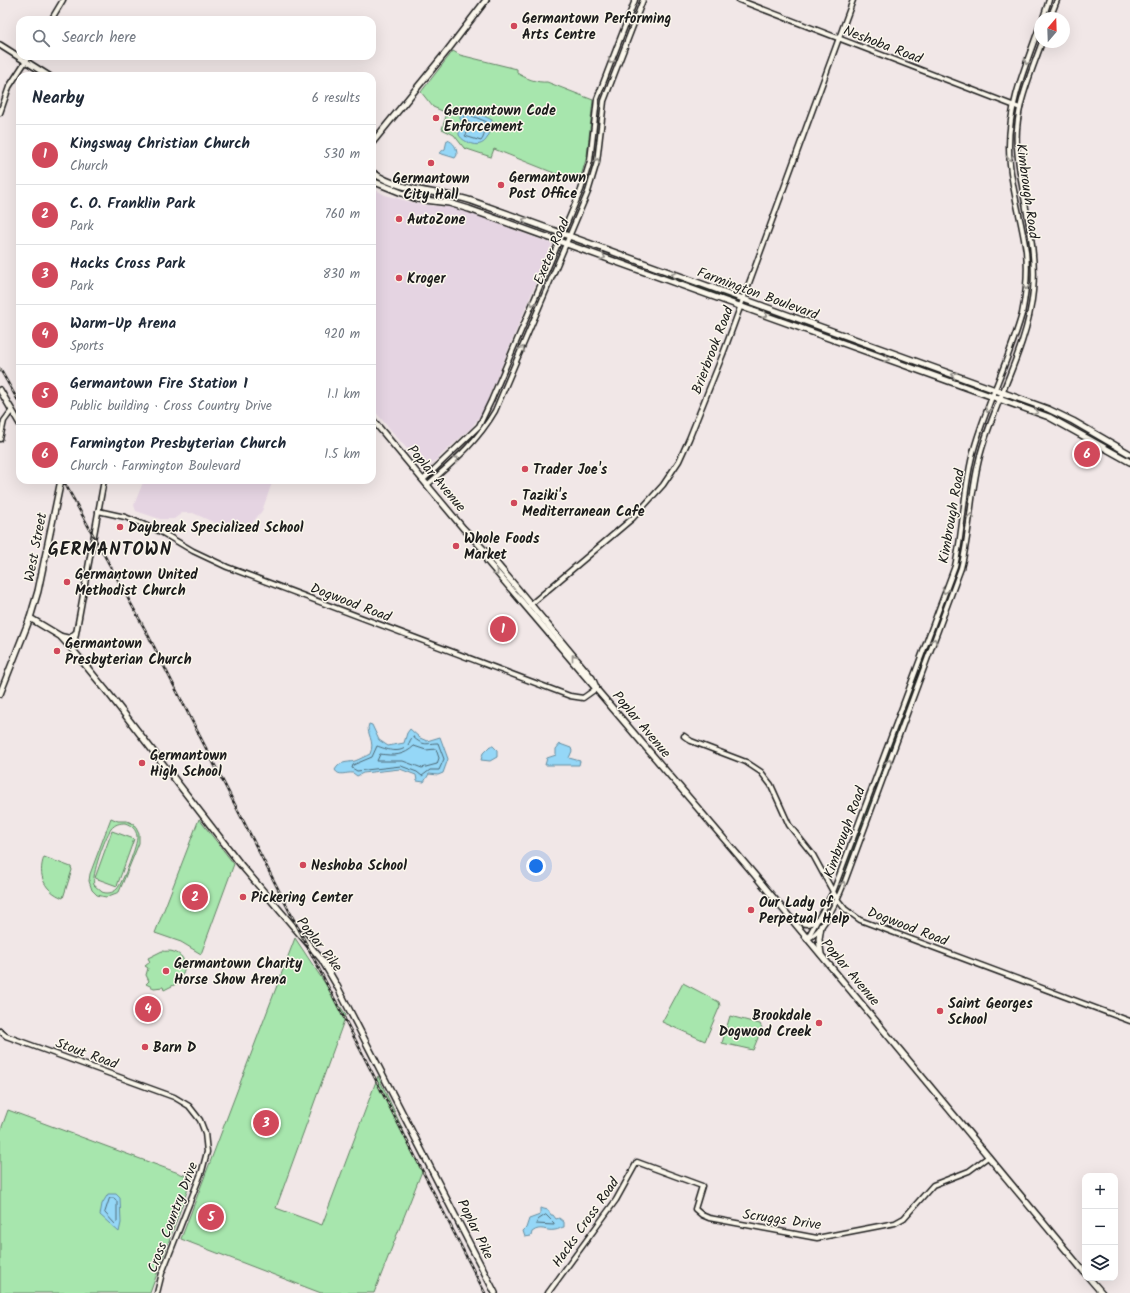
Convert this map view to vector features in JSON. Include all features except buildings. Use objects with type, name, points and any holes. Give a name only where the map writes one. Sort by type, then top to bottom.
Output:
[{"type":"main road","points":[[376,138],[447,51],[486,0]]},
{"type":"main road","points":[[0,45],[16,53]]},
{"type":"main road","points":[[29,60],[44,72]]},
{"type":"main road","name":"Farmington Boulevard","points":[[376,174],[404,187],[460,202],[492,217],[1076,427],[1104,438],[1130,454]]},
{"type":"main road","name":"Farmington Boulevard","points":[[376,183],[417,199],[476,203],[1048,409],[1130,462]]},
{"type":"main road","points":[[476,203],[477,208],[492,217]]},
{"type":"main road","points":[[503,221],[506,214]]},
{"type":"main road","points":[[0,390],[16,417]]},
{"type":"main road","name":"Poplar Avenue","points":[[376,423],[484,552],[492,558],[531,604],[592,678],[597,688]]},
{"type":"main road","name":"West Street","points":[[0,694],[30,618],[44,568],[61,484]]},
{"type":"main road","name":"Poplar Avenue","points":[[484,552],[487,561],[526,608],[588,681],[597,688],[791,918],[1082,1269]]},
{"type":"main road","name":"Poplar Pike","points":[[30,618],[60,636],[73,650],[109,694],[241,865],[322,960],[447,1196],[495,1293]]},
{"type":"main road","points":[[791,918],[805,924],[810,924],[822,916]]},
{"type":"main road","points":[[821,926],[819,939],[821,955]]},
{"type":"main road","points":[[1092,1281],[1102,1293]]},
{"type":"street","points":[[53,16],[62,0]]},
{"type":"street","name":"Exeter Road","points":[[423,480],[479,426],[495,393],[581,190],[590,161],[597,100],[635,0]]},
{"type":"street","name":"Exeter Road","points":[[427,485],[473,443],[485,429],[495,411],[588,192],[597,162],[606,95],[643,0]]},
{"type":"street","name":"Neshoba Road","points":[[739,0],[1020,108]]},
{"type":"street","name":"Brierbrook Road","points":[[526,608],[633,518],[654,496],[670,475],[689,439],[743,300],[853,0]]},
{"type":"street","points":[[1045,12],[1049,0]]},
{"type":"street","points":[[1052,12],[1057,0]]},
{"type":"street","name":"Kimbrough Road","points":[[807,939],[822,916],[834,892],[955,566],[960,543],[968,479],[974,450],[1020,322],[1026,292],[1026,250],[1010,158],[1010,129],[1012,105],[1034,42]]},
{"type":"street","name":"Kimbrough Road","points":[[807,939],[812,938],[821,926],[837,899],[961,568],[968,544],[975,480],[981,452],[1026,326],[1034,283],[1032,238],[1016,146],[1020,108],[1040,48]]},
{"type":"street","points":[[18,72],[26,60]]},
{"type":"street","points":[[0,113],[9,87],[16,76]]},
{"type":"street","points":[[832,339],[834,332]]},
{"type":"street","points":[[0,439],[4,421],[12,410]]},
{"type":"street","points":[[73,650],[103,484]]},
{"type":"street","name":"Dogwood Road","points":[[98,511],[125,517],[161,532],[193,551],[228,567],[570,696],[582,698],[597,688]]},
{"type":"street","points":[[60,636],[70,638],[76,631]]},
{"type":"street","name":"Dogwood Road","points":[[684,736],[691,741],[746,762],[761,772],[771,785],[788,825],[813,855],[837,899],[845,909],[860,920],[1130,1021]]},
{"type":"street","name":"Stout Road","points":[[0,1031],[6,1036],[168,1094]]},
{"type":"street","name":"Cross Country Drive","points":[[157,1293],[162,1273],[202,1171],[207,1152],[205,1133],[196,1115],[184,1102],[168,1094]]},
{"type":"street","name":"Scruggs Drive","points":[[702,1186],[695,1209],[702,1215],[709,1218],[812,1237],[822,1237],[900,1221],[909,1214],[933,1185],[969,1171],[988,1156]]},
{"type":"street","name":"Hacks Cross Road","points":[[548,1293],[616,1200],[637,1162],[702,1186]]},
{"type":"shaded area","points":[[376,190],[385,195],[422,205],[455,208],[552,244],[482,413],[471,428],[425,470],[376,413]]},
{"type":"shaded area","points":[[142,484],[272,484],[262,511],[252,523],[239,528],[224,527],[193,513],[182,513],[174,519],[160,519],[136,511],[134,505]]},
{"type":"green space","points":[[453,51],[460,55],[517,69],[517,73],[527,78],[539,82],[547,82],[593,100],[587,156],[579,183],[494,149],[491,157],[464,148],[454,135],[442,129],[447,113],[433,107],[421,92]]},
{"type":"green space","points":[[662,274],[736,300],[710,294],[661,276]]},
{"type":"green space","points":[[929,640],[931,641],[922,667],[876,789],[884,761]]},
{"type":"green space","points":[[872,799],[873,801],[840,886],[870,800]]},
{"type":"green space","points":[[111,818],[134,824],[139,834],[139,843],[119,892],[106,897],[97,895],[92,890],[89,881],[90,874]],"holes":[[[125,823],[134,829],[137,836],[135,847],[117,889],[110,893],[102,892],[94,885],[96,865],[108,833],[116,825]]]},
{"type":"green space","points":[[199,819],[234,864],[201,954],[181,942],[155,933]]},
{"type":"green space","points":[[112,831],[134,839],[117,886],[95,878]]},
{"type":"green space","points":[[44,857],[71,867],[72,870],[63,898],[51,891],[44,882],[41,870]]},
{"type":"green space","points":[[295,938],[346,1015],[276,1208],[322,1225],[378,1076],[422,1171],[374,1293],[321,1293],[181,1239]]},
{"type":"green space","name":"Germantown Charity Horse Show Arena","points":[[162,951],[172,951],[179,954],[184,961],[183,974],[177,981],[178,983],[164,990],[163,987],[154,988],[146,984],[149,981],[146,975],[148,968],[145,966],[150,962],[148,958]]},
{"type":"green space","points":[[683,983],[719,1002],[720,1006],[705,1041],[662,1022]]},
{"type":"green space","points":[[143,1001],[158,1006],[160,1010],[158,1016],[147,1017],[138,1011],[137,1004]]},
{"type":"green space","points":[[730,1016],[760,1024],[762,1028],[753,1050],[722,1043]]},
{"type":"green space","points":[[8,1110],[192,1178],[150,1293],[0,1293],[0,1132]]},
{"type":"water","points":[[461,109],[474,111],[492,120],[489,134],[485,141],[481,144],[477,145],[466,142],[459,135],[459,131],[467,127],[460,119]]},
{"type":"water","points":[[447,140],[452,142],[456,148],[457,155],[455,158],[439,153],[445,149]]},
{"type":"water","points":[[369,724],[372,725],[379,740],[388,746],[404,743],[410,729],[420,738],[427,741],[440,737],[448,759],[443,773],[438,775],[429,774],[424,782],[417,781],[416,775],[400,769],[363,773],[357,776],[353,773],[341,774],[337,772],[335,770],[339,765],[346,762],[355,761],[370,754],[372,745],[368,731]]},
{"type":"water","points":[[560,744],[571,748],[572,751],[569,758],[580,761],[579,765],[545,765],[547,758],[556,755],[556,749]]},
{"type":"water","points":[[490,746],[493,746],[497,750],[497,757],[490,761],[481,760],[483,753]]},
{"type":"water","points":[[108,1194],[116,1194],[120,1198],[121,1223],[119,1232],[100,1215],[102,1204]]},
{"type":"water","points":[[540,1208],[548,1210],[556,1219],[559,1218],[564,1222],[564,1227],[556,1230],[538,1229],[532,1232],[531,1236],[525,1237],[523,1231],[526,1228],[529,1219],[540,1215]]},
{"type":"railway","points":[[0,369],[16,397]]},
{"type":"railway","points":[[65,484],[147,633],[485,1293]]},
{"type":"place","name":"Germantown Performing Arts Centre","points":[[514,26]]},
{"type":"place","name":"Germantown Code Enforcement","points":[[436,118]]},
{"type":"place","name":"Germantown City Hall","points":[[431,163]]},
{"type":"place","name":"Germantown Post Office","points":[[501,185]]},
{"type":"place","name":"AutoZone","points":[[399,219]]},
{"type":"place","name":"Kroger","points":[[399,278]]},
{"type":"place","name":"Farmington Presbyterian Church","points":[[1087,454]]},
{"type":"place","name":"Trader Joe's","points":[[525,469]]},
{"type":"place","name":"Taziki's Mediterranean Cafe","points":[[514,503]]},
{"type":"place","name":"Daybreak Specialized School","points":[[120,527]]},
{"type":"place","name":"Whole Foods Market","points":[[456,546]]},
{"type":"place","name":"Germantown United Methodist Church","points":[[67,582]]},
{"type":"place","name":"Kingsway Christian Church","points":[[503,629]]},
{"type":"place","name":"Germantown Presbyterian Church","points":[[57,651]]},
{"type":"place","name":"Germantown High School","points":[[142,763]]},
{"type":"place","name":"Neshoba School","points":[[303,865]]},
{"type":"place","name":"C. O. Franklin Park","points":[[195,897]]},
{"type":"place","name":"Pickering Center","points":[[243,897]]},
{"type":"place","name":"Our Lady of Perpetual Help","points":[[751,910]]},
{"type":"place","name":"Germantown Charity Horse Show Arena","points":[[166,971]]},
{"type":"place","name":"Warm-Up Arena","points":[[148,1009]]},
{"type":"place","name":"Saint Georges School","points":[[940,1011]]},
{"type":"place","name":"Brookdale Dogwood Creek","points":[[819,1023]]},
{"type":"place","name":"Barn D","points":[[145,1047]]},
{"type":"place","name":"Hacks Cross Park","points":[[266,1123]]},
{"type":"place","name":"Germantown Fire Station 1","points":[[211,1217]]},
{"type":"district","name":"GERMANTOWN","points":[[110,549]]}]
